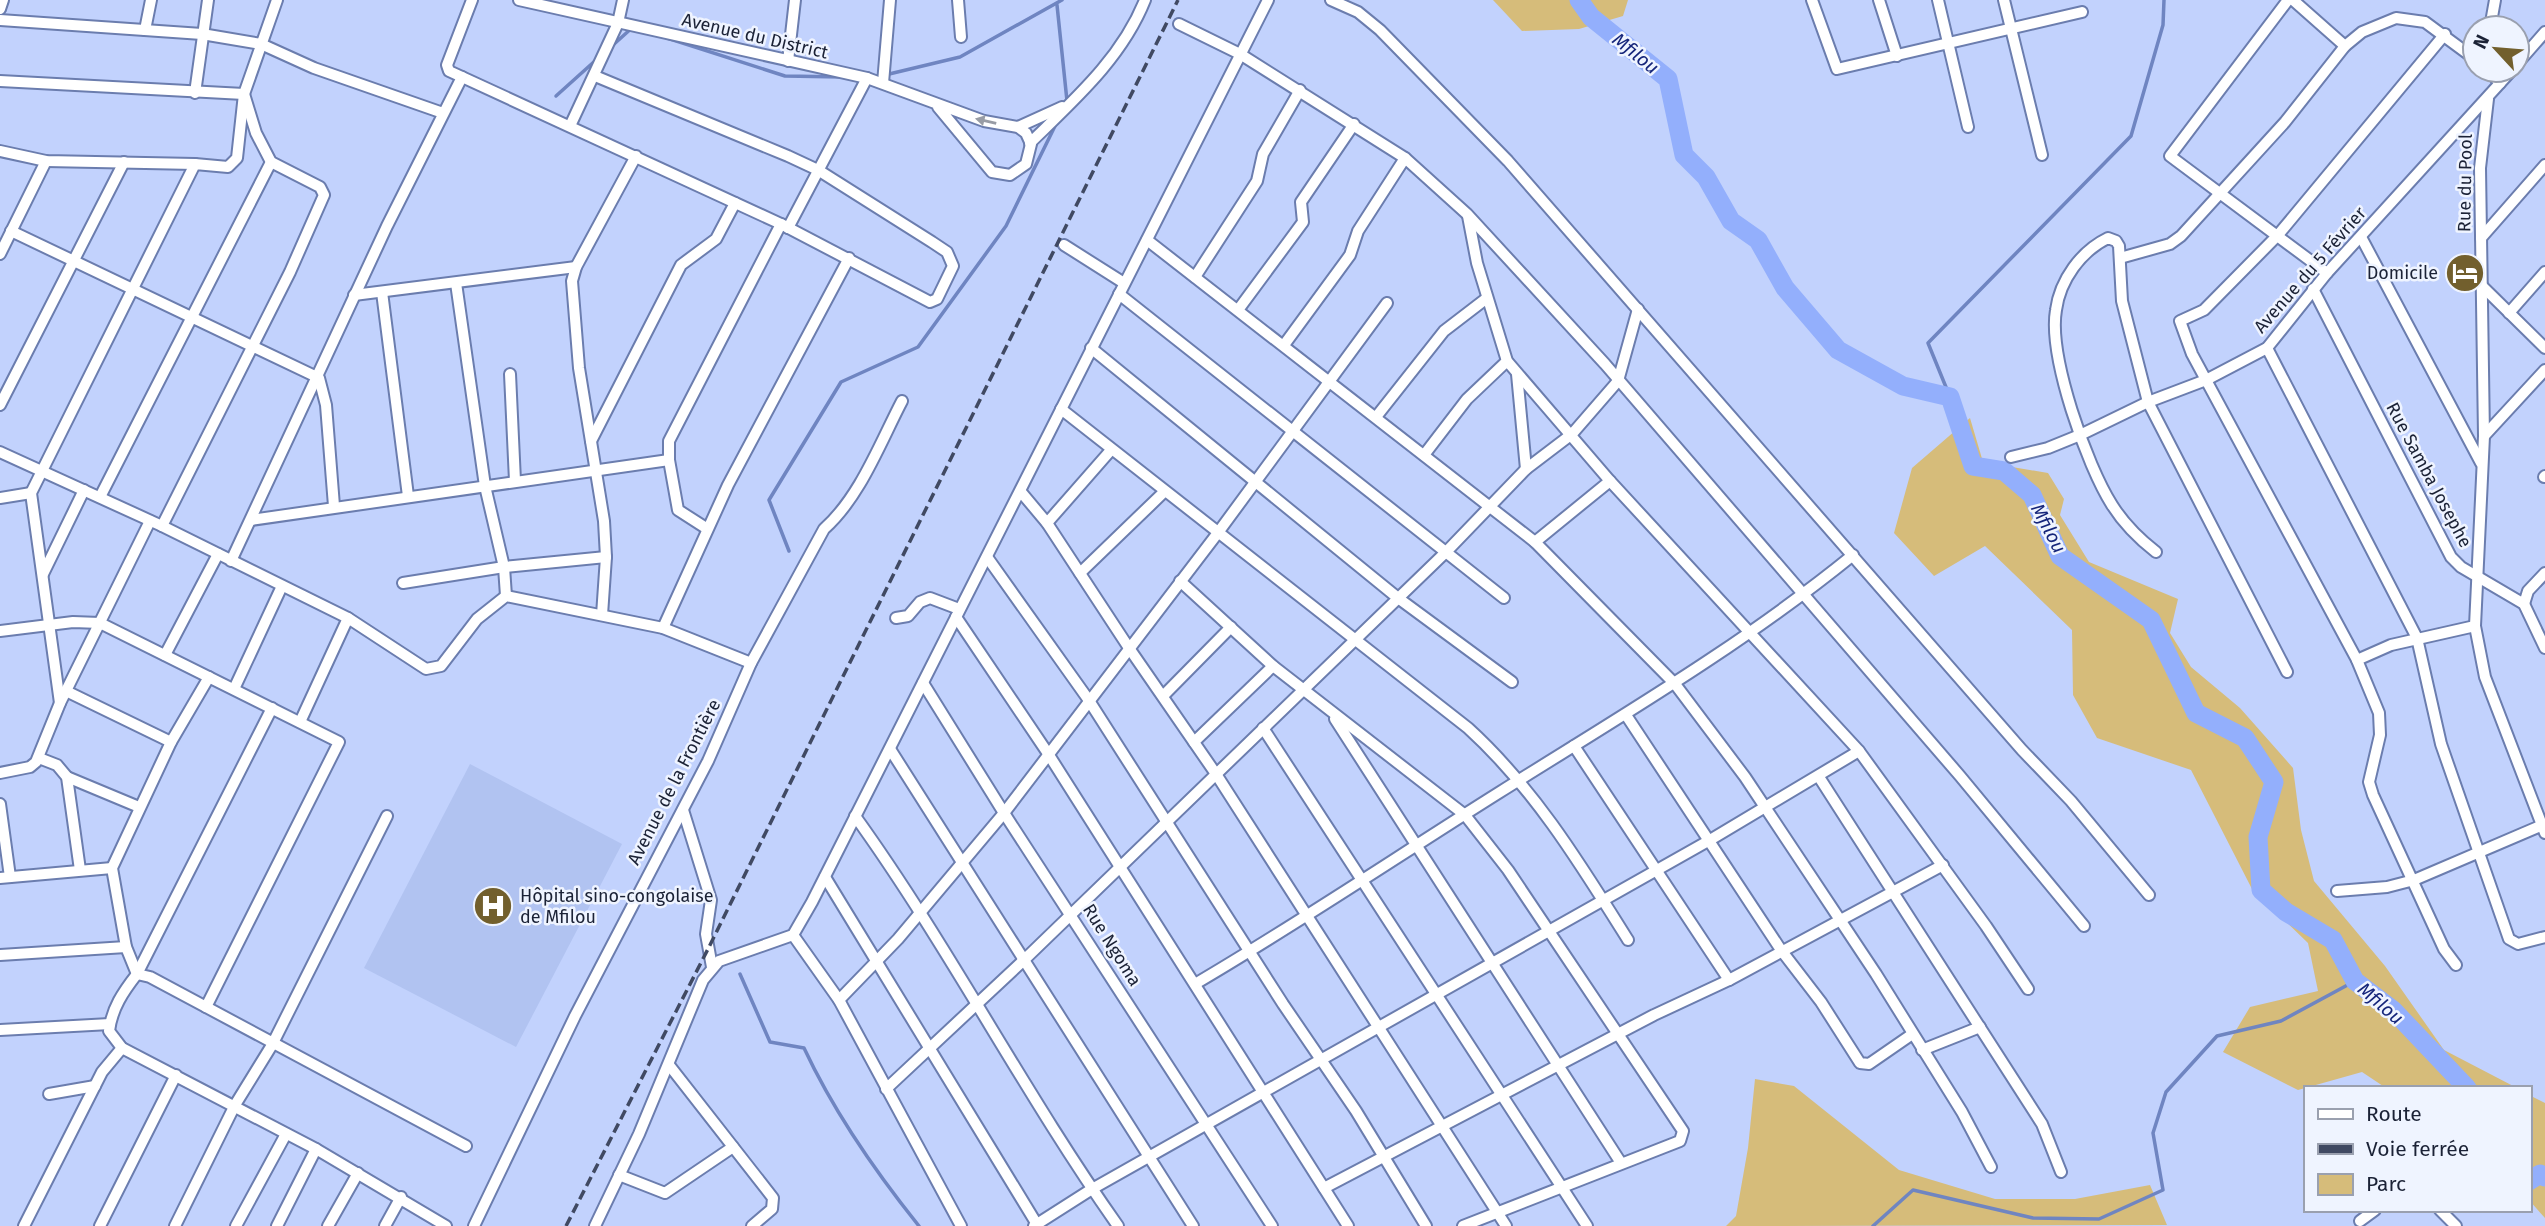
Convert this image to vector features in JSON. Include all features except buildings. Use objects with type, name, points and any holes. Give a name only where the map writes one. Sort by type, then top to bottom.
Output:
[{"type":"street","points":[[0,9],[3,0]]},
{"type":"street","points":[[145,30],[151,0]]},
{"type":"street","points":[[195,93],[208,0]]},
{"type":"street","points":[[0,151],[46,161],[233,164],[237,158],[244,94],[277,0]]},
{"type":"street","points":[[472,0],[447,68],[784,226],[934,303],[953,265],[951,258],[940,247],[818,170],[595,76]]},
{"type":"street","name":"Avenue du District","points":[[519,0],[867,78],[938,107],[984,121],[1018,127],[1071,103]]},
{"type":"street","points":[[570,126],[618,23],[623,0]]},
{"type":"street","points":[[788,61],[795,0]]},
{"type":"street","points":[[883,83],[890,0]]},
{"type":"street","points":[[958,0],[961,37]]},
{"type":"street","name":"Avenue du District","points":[[938,107],[982,164],[1000,176],[1017,172],[1026,164],[1030,143],[1071,103],[1130,31],[1145,0]]},
{"type":"street","points":[[598,1224],[669,1065],[703,980],[712,967],[727,958],[793,935],[825,877],[1268,0]]},
{"type":"street","points":[[1812,0],[1835,68],[2082,12]]},
{"type":"street","points":[[1879,0],[1897,56]]},
{"type":"street","points":[[1938,0],[1968,127]]},
{"type":"street","points":[[2004,0],[2042,155]]},
{"type":"street","points":[[2326,273],[2170,156],[2291,0],[2346,46]]},
{"type":"street","points":[[1337,1],[1380,30],[1455,106],[1638,309],[2022,750],[2071,801],[2149,895]]},
{"type":"street","points":[[2120,258],[2170,244],[2285,122],[2346,46],[2362,32],[2396,18],[2425,22],[2461,47]]},
{"type":"street","points":[[0,20],[202,34],[261,44],[314,68],[443,113]]},
{"type":"street","points":[[1180,24],[1240,54],[1354,124],[1405,158],[1467,214],[1618,381],[1804,595],[1960,776],[2084,926]]},
{"type":"street","points":[[2531,48],[2545,32]]},
{"type":"street","points":[[2445,34],[2278,235],[2204,310],[2180,321],[2206,380],[2357,660],[2379,713],[2380,735],[2369,782],[2444,949],[2456,965]]},
{"type":"street","points":[[231,561],[318,378],[354,295],[462,77]]},
{"type":"street","points":[[706,528],[678,510],[669,460],[670,441],[784,226],[818,170],[867,78]]},
{"type":"street","points":[[0,81],[244,94]]},
{"type":"street","name":"Avenue du 5 Février","points":[[2011,457],[2048,448],[2080,435],[2148,401],[2206,380],[2267,348],[2326,273],[2499,84]]},
{"type":"street","points":[[1195,277],[1256,181],[1263,154],[1300,90]]},
{"type":"street","points":[[162,526],[301,250],[324,195],[320,187],[271,162],[256,133],[244,94]]},
{"type":"street","name":"Rue du Pool","points":[[2488,99],[2481,139],[2484,436],[2475,626],[2485,677],[2544,827]]},
{"type":"street","points":[[1238,310],[1303,222],[1301,202],[1354,124]]},
{"type":"street","points":[[1018,127],[1026,133],[1030,143]]},
{"type":"street","points":[[602,614],[606,557],[597,470],[579,368],[572,281],[576,267],[636,156]]},
{"type":"street","points":[[1284,345],[1350,255],[1359,231],[1405,158]]},
{"type":"street","points":[[0,254],[46,161]]},
{"type":"street","points":[[0,405],[124,162]]},
{"type":"street","points":[[100,497],[195,317],[271,162]]},
{"type":"street","points":[[60,703],[31,493],[195,164]]},
{"type":"street","points":[[2481,238],[2545,165]]},
{"type":"street","points":[[591,441],[681,265],[716,239],[735,204]]},
{"type":"street","points":[[1467,214],[1487,298],[1507,360],[1517,374],[1572,434],[1610,481],[1859,751],[1943,865],[2028,989]]},
{"type":"street","points":[[11,230],[318,378],[326,405],[334,506]]},
{"type":"street","points":[[2361,237],[2481,463]]},
{"type":"street","points":[[2155,552],[2137,537],[2111,504],[2080,435],[2061,371],[2055,311],[2073,270],[2088,250],[2108,238],[2116,241],[2120,258],[2122,301],[2148,401],[2287,672]]},
{"type":"street","points":[[1147,240],[1535,542],[1675,684],[1745,777],[1876,975],[1911,1035],[1962,1112],[1991,1167]]},
{"type":"street","points":[[1064,245],[1124,283]]},
{"type":"street","points":[[663,628],[706,528],[849,258]]},
{"type":"street","points":[[354,295],[576,267]]},
{"type":"street","points":[[2510,313],[2545,272]]},
{"type":"street","points":[[456,283],[485,486],[504,566],[506,596]]},
{"type":"street","points":[[2483,287],[2545,348]]},
{"type":"street","name":"Rue Samba Josephe","points":[[2313,289],[2451,557],[2461,567],[2524,604]]},
{"type":"street","points":[[382,292],[408,496]]},
{"type":"street","points":[[1119,294],[1504,598]]},
{"type":"street","points":[[1376,418],[1444,331],[1487,298]]},
{"type":"street","points":[[839,1000],[877,962],[1003,813],[1217,534],[1387,303]]},
{"type":"street","points":[[886,1089],[929,1046],[1026,959],[1118,867],[1304,690],[1447,551],[1526,469],[1572,434],[1618,381],[1638,309]]},
{"type":"street","points":[[1091,348],[1398,598],[1512,682]]},
{"type":"street","points":[[2267,348],[2417,638],[2441,744],[2510,939],[2518,944],[2544,938]]},
{"type":"street","points":[[1424,455],[1468,399],[1507,360]]},
{"type":"street","points":[[2484,436],[2545,370]]},
{"type":"street","points":[[510,374],[514,481]]},
{"type":"street","points":[[1517,374],[1526,469]]},
{"type":"street","name":"Avenue de la Frontière","points":[[474,1226],[575,1016],[682,810],[751,663],[824,529],[838,517],[850,498],[902,401]]},
{"type":"street","points":[[1061,409],[1217,534],[1468,728],[1521,780],[1604,900],[1628,940]]},
{"type":"street","points":[[1047,523],[1111,450]]},
{"type":"street","points":[[0,452],[162,526],[348,618],[426,668],[434,670],[451,656],[477,619],[506,596],[663,628],[751,663]]},
{"type":"street","points":[[251,520],[669,460]]},
{"type":"street","points":[[1535,542],[1610,481]]},
{"type":"street","points":[[43,575],[84,490]]},
{"type":"street","points":[[1021,492],[1047,523],[1216,774],[1506,1226]]},
{"type":"street","points":[[1080,573],[1164,492]]},
{"type":"street","points":[[0,498],[31,493]]},
{"type":"street","points":[[0,773],[30,767],[39,758],[60,703],[150,521]]},
{"type":"street","points":[[165,655],[218,554]]},
{"type":"street","points":[[1195,985],[1307,918],[1465,815],[1675,684],[1751,634],[1853,555]]},
{"type":"street","points":[[403,583],[504,566],[606,557]]},
{"type":"street","points":[[987,557],[1088,699],[1426,1226]]},
{"type":"street","points":[[2545,573],[2528,591],[2524,604],[2545,648]]},
{"type":"street","points":[[1180,581],[1273,666],[1386,751],[1465,815],[1508,870],[1617,1037],[1680,1126],[1683,1136],[1680,1141],[1463,1226]]},
{"type":"street","points":[[234,689],[282,586]]},
{"type":"street","points":[[895,618],[908,616],[920,602],[930,598],[957,613],[1348,1226]]},
{"type":"street","points":[[300,722],[348,618]]},
{"type":"street","points":[[0,631],[100,623],[339,742],[206,1007]]},
{"type":"street","points":[[2357,660],[2391,645],[2475,626]]},
{"type":"street","points":[[1163,696],[1231,627]]},
{"type":"street","points":[[1194,742],[1273,666]]},
{"type":"street","points":[[209,677],[171,742],[112,868],[127,947],[137,974],[206,1007],[272,1045],[467,1146]]},
{"type":"street","name":"Rue Ngoma","points":[[923,682],[1003,813],[1071,913],[1272,1226]]},
{"type":"street","points":[[66,691],[171,742]]},
{"type":"street","points":[[272,708],[137,974],[122,994],[110,1024],[113,1040],[122,1048],[316,1149],[446,1226]]},
{"type":"street","points":[[1332,713],[1415,847],[1621,1163]]},
{"type":"street","points":[[1626,715],[1781,950],[1821,1002],[1860,1063],[1869,1065],[1911,1035]]},
{"type":"street","points":[[1263,728],[1587,1226]]},
{"type":"street","points":[[1574,746],[1729,980]]},
{"type":"street","points":[[890,749],[1026,959],[1193,1226]]},
{"type":"street","points":[[825,877],[1037,1225],[1091,1189],[1710,840],[1859,751]]},
{"type":"street","points":[[39,758],[57,765],[67,777],[139,807]]},
{"type":"street","points":[[67,777],[80,870]]},
{"type":"street","points":[[1819,777],[2042,1124],[2061,1172]]},
{"type":"street","points":[[0,804],[5,878],[112,868]]},
{"type":"street","points":[[682,810],[711,900],[706,934],[712,967]]},
{"type":"street","points":[[175,1226],[235,1105],[272,1045],[387,816]]},
{"type":"street","points":[[855,816],[978,1003],[1091,1189],[1118,1226]]},
{"type":"street","points":[[2337,891],[2387,887],[2414,880],[2544,827]]},
{"type":"street","points":[[1324,1188],[1617,1037],[1654,1015],[1729,980],[1837,919],[1895,892],[1943,865]]},
{"type":"street","points":[[793,935],[839,1000],[961,1226]]},
{"type":"street","points":[[0,955],[127,947]]},
{"type":"street","points":[[0,1030],[110,1024]]},
{"type":"street","points":[[1922,1050],[1980,1027]]},
{"type":"street","points":[[24,1226],[95,1086],[122,1048]]},
{"type":"street","points":[[669,1065],[775,1204],[752,1226]]},
{"type":"street","points":[[100,1226],[176,1075]]},
{"type":"street","points":[[49,1094],[95,1086]]},
{"type":"street","points":[[236,1226],[286,1134]]},
{"type":"street","points":[[619,1175],[666,1193],[733,1147]]},
{"type":"street","points":[[277,1226],[316,1149]]},
{"type":"street","points":[[328,1226],[358,1173]]},
{"type":"street","points":[[385,1226],[401,1197]]},
{"type":"street","points":[[2360,1221],[2372,1212]]},
{"type":"street","points":[[2442,1212],[2456,1226]]},
{"type":"shaded area","name":"Hôpital sino-congolaise de Mfilou","points":[[470,764],[622,844],[516,1047],[364,968]]},
{"type":"green space","points":[[1493,0],[1628,0],[1623,16],[1579,29],[1522,31]]},
{"type":"green space","points":[[1970,418],[1983,462],[2048,473],[2064,499],[2060,515],[2089,562],[2178,599],[2170,633],[2191,667],[2240,708],[2293,768],[2301,830],[2314,881],[2385,966],[2444,1050],[2513,1086],[2383,1086],[2362,1072],[2304,1086],[2298,1090],[2223,1052],[2250,1007],[2318,991],[2308,943],[2252,889],[2191,770],[2097,738],[2073,695],[2072,630],[1985,546],[1934,576],[1894,533],[1912,468]]},
{"type":"green space","points":[[1755,1079],[1794,1086],[1899,1170],[1995,1199],[2075,1199],[2150,1185],[2167,1225],[1726,1226],[1736,1216],[1748,1148]]},
{"type":"green space","points":[[2531,1096],[2545,1103],[2545,1218],[2531,1202]]},
{"type":"waterway","points":[[885,75],[960,57],[1062,0]]},
{"type":"waterway","name":"Mfilou","points":[[1579,0],[1591,17],[1668,79],[1684,155],[1706,177],[1731,221],[1758,240],[1785,288],[1838,350],[1903,386],[1950,397],[1973,466],[2004,471],[2032,495],[2060,556],[2151,620],[2196,713],[2245,738],[2274,782],[2258,837],[2261,890],[2286,912],[2333,940],[2355,981],[2393,1010],[2465,1086]]},
{"type":"waterway","points":[[1950,397],[1928,343],[2131,136],[2163,25],[2164,0]]},
{"type":"waterway","points":[[1057,5],[1067,101]]},
{"type":"waterway","points":[[613,45],[633,27]]},
{"type":"waterway","points":[[667,38],[785,76],[842,77]]},
{"type":"waterway","points":[[556,96],[596,60]]},
{"type":"waterway","points":[[789,551],[769,500],[841,382],[918,347],[1006,226],[1056,124]]},
{"type":"waterway","points":[[740,974],[770,1042],[804,1048],[828,1095],[856,1140],[919,1226]]},
{"type":"waterway","points":[[1873,1226],[1913,1190],[2033,1218],[2099,1219],[2163,1190],[2153,1133],[2166,1092],[2217,1036],[2281,1021],[2355,981]]},
{"type":"waterway","name":"Mfilou","points":[[2531,1180],[2540,1174],[2545,1177]]},
{"type":"railway","points":[[566,1226],[708,949],[1178,0]]},
{"type":"place","name":"Domicile","points":[[2465,273]]},
{"type":"place","name":"Hôpital sino-congolaise de Mfilou","points":[[493,906]]}]
